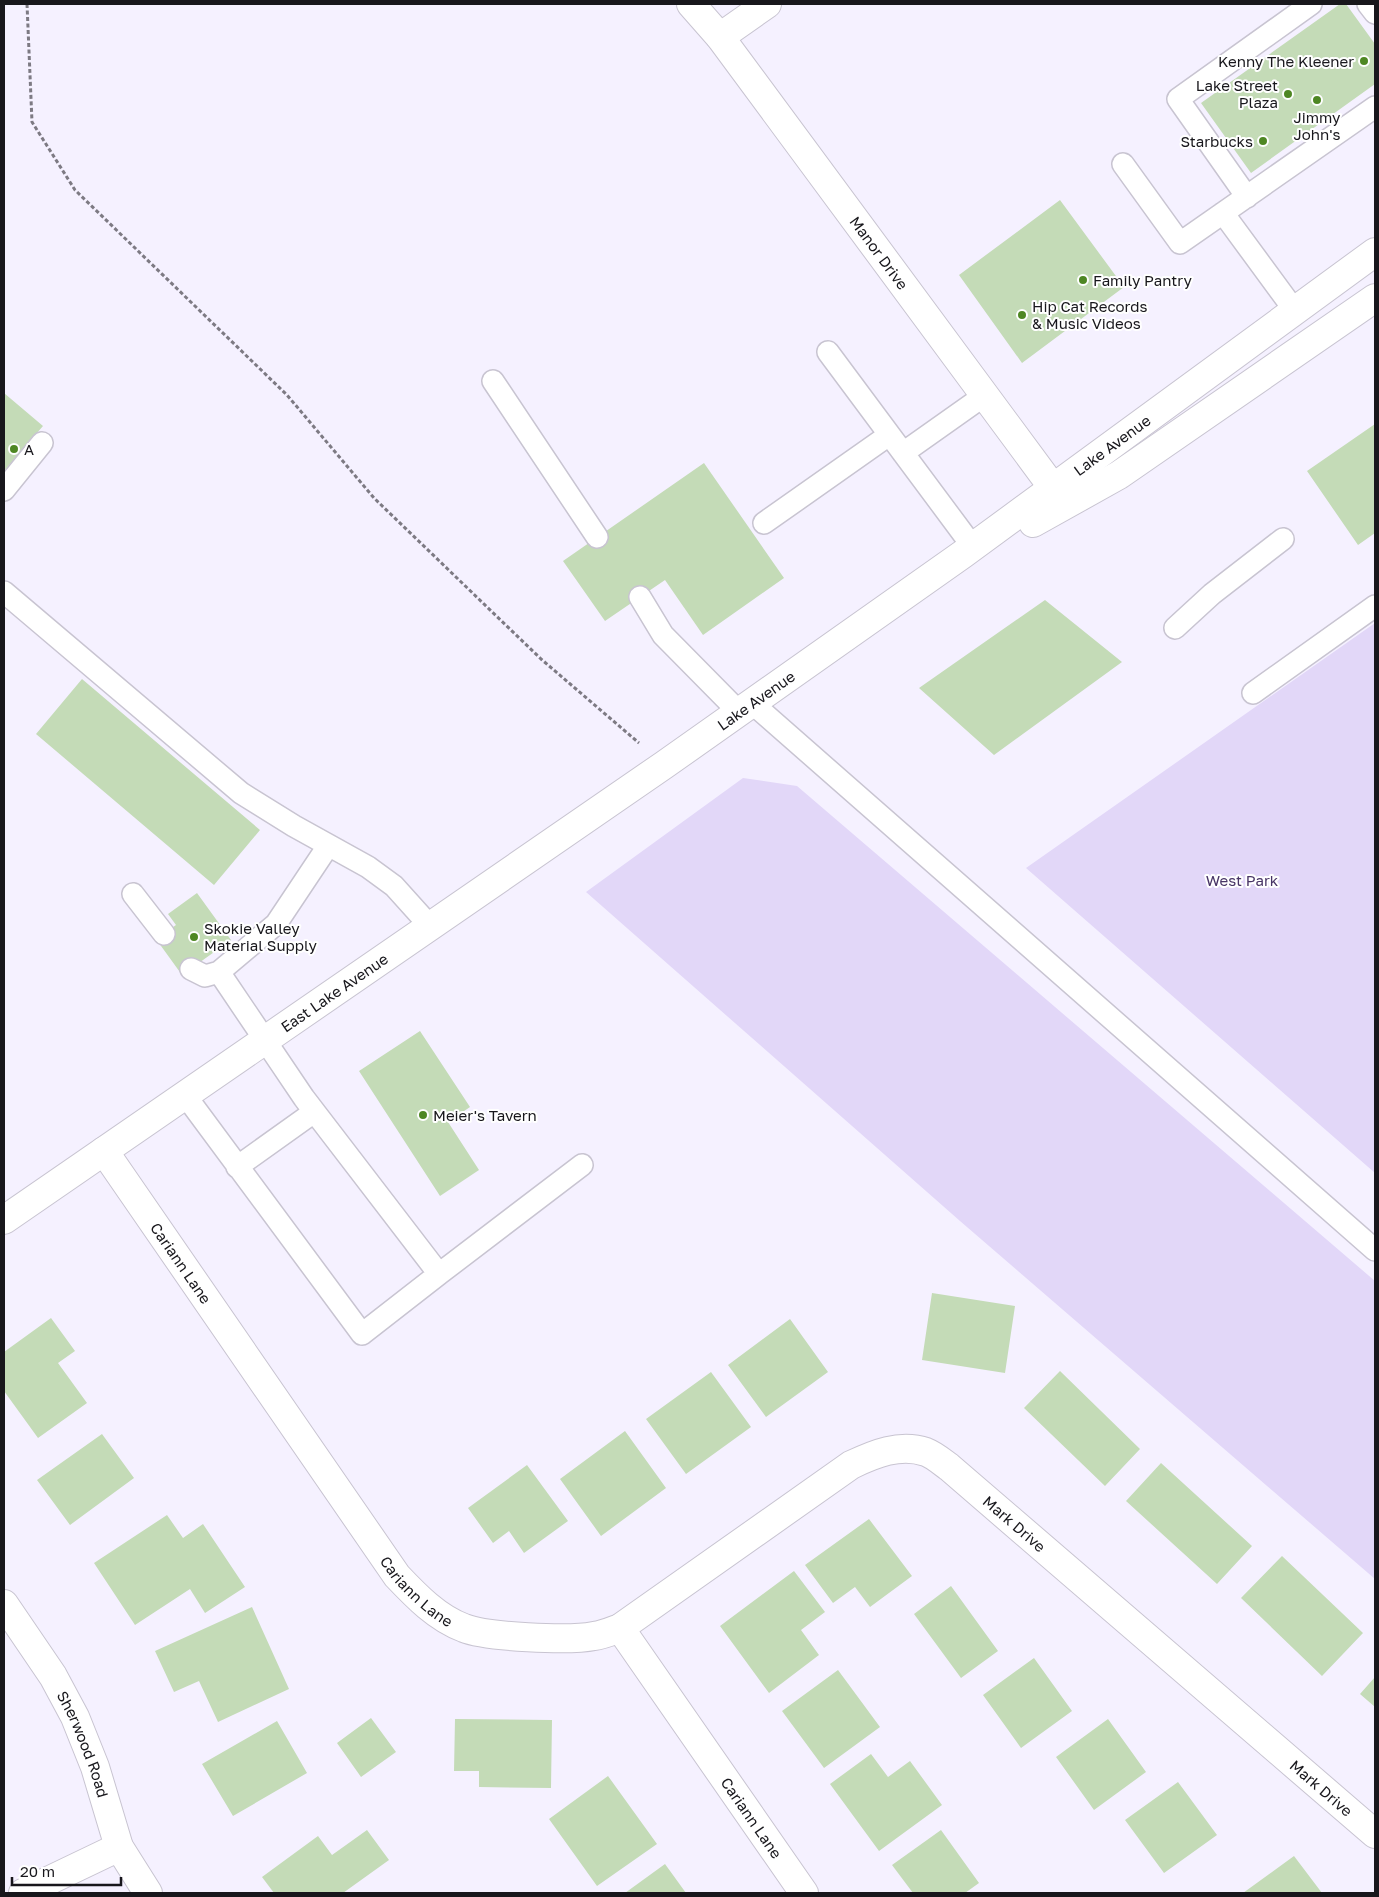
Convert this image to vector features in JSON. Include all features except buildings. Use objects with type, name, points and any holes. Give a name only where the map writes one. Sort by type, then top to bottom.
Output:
[{"type":"street","name":"Manor Drive","points":[[691,4],[720,37],[1059,496]]},
{"type":"street","points":[[720,37],[767,4]]},
{"type":"street","name":"Lake Avenue","points":[[848,635],[1059,496],[1295,311],[1375,252]]},
{"type":"street","name":"Lake Avenue","points":[[664,765],[973,547],[1059,496],[1118,475],[1375,298]]},
{"type":"street","name":"East Lake Avenue","points":[[4,1220],[664,765]]},
{"type":"street","name":"Cariann Lane","points":[[104,1151],[397,1576],[419,1598],[464,1628],[490,1634],[565,1638],[594,1636],[620,1628],[804,1893]]},
{"type":"street","name":"Mark Drive","points":[[620,1628],[851,1465],[879,1452],[904,1449],[926,1452],[949,1467],[1375,1834]]},
{"type":"street","name":"Sherwood Road","points":[[4,1604],[53,1676],[75,1717],[96,1767],[119,1847],[148,1893]]},
{"type":"street","points":[[23,1893],[119,1847]]},
{"type":"lane","points":[[1247,197],[1178,99],[1311,4]]},
{"type":"lane","points":[[1368,4],[1375,13]]},
{"type":"lane","points":[[1123,164],[1180,243],[1375,106]]},
{"type":"lane","points":[[1223,213],[1295,311]]},
{"type":"lane","points":[[828,352],[973,547]]},
{"type":"lane","points":[[492,381],[598,537]]},
{"type":"lane","points":[[903,453],[985,395]]},
{"type":"lane","points":[[764,523],[888,435]]},
{"type":"lane","points":[[4,490],[42,443]]},
{"type":"lane","points":[[1175,628],[1212,594],[1283,539]]},
{"type":"lane","points":[[4,592],[241,793],[328,846],[368,867],[394,886],[430,926]]},
{"type":"lane","points":[[640,597],[663,635],[1375,1250]]},
{"type":"lane","points":[[1253,693],[1375,606]]},
{"type":"lane","points":[[191,969],[205,976],[219,972],[276,924],[328,846]]},
{"type":"lane","points":[[132,894],[164,934]]},
{"type":"lane","points":[[219,972],[314,1112],[439,1274]]},
{"type":"lane","points":[[185,1095],[362,1334],[582,1165]]},
{"type":"lane","points":[[237,1166],[314,1112]]},
{"type":"path","points":[[27,4],[32,122],[75,190],[287,395],[374,498],[541,659],[664,765]]},
{"type":"green space","name":"West Park","points":[[1375,623],[1375,1173],[1026,868]]},
{"type":"green space","points":[[743,778],[797,786],[1375,1281],[1375,1579],[960,1221],[586,892]]},
{"type":"place","name":"Kenny The Kleener","points":[[1364,61]]},
{"type":"place","name":"Lake Street Plaza","points":[[1288,94]]},
{"type":"place","name":"Jimmy John's","points":[[1317,100]]},
{"type":"place","name":"Starbucks","points":[[1263,141]]},
{"type":"place","name":"Family Pantry","points":[[1083,280]]},
{"type":"place","name":"Hip Cat Records & Music Videos","points":[[1022,315]]},
{"type":"place","name":"A","points":[[14,449]]},
{"type":"place","name":"Skokie Valley Material Supply","points":[[194,937]]},
{"type":"place","name":"Meier's Tavern","points":[[423,1115]]}]
